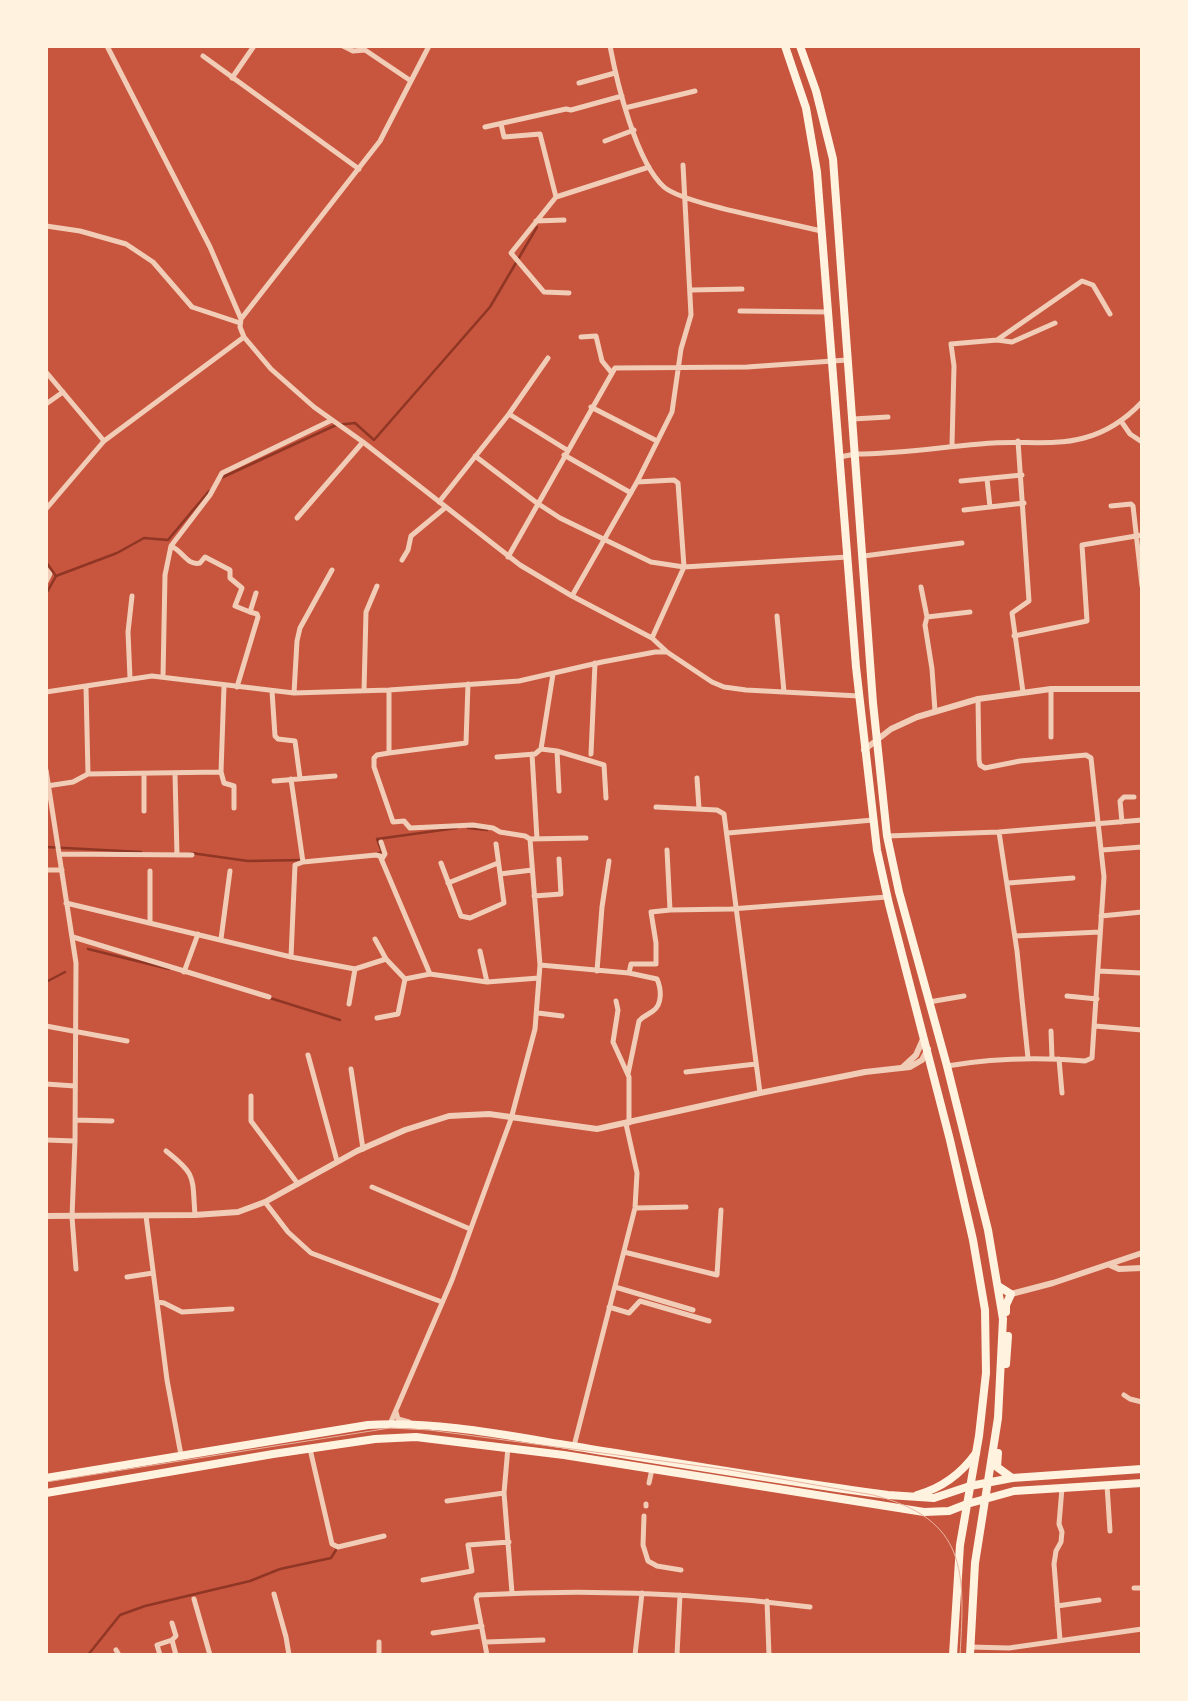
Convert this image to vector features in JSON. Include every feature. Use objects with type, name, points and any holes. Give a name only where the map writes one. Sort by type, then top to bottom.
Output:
[{"type":"main road","points":[[785,46],[806,108],[817,172],[859,696],[873,820],[887,897],[928,1049],[973,1240],[985,1310],[986,1373],[976,1453],[960,1546],[953,1655]]},
{"type":"main road","points":[[800,46],[816,92],[832,159],[877,740],[888,836],[899,892],[942,1046],[988,1230],[1003,1319],[998,1418],[975,1563],[970,1651]]},
{"type":"main road","points":[[827,287],[842,286]]},
{"type":"main road","points":[[849,557],[864,556]]},
{"type":"main road","points":[[928,1049],[942,1046]]},
{"type":"main road","points":[[998,1285],[1002,1290],[1011,1294],[1006,1305],[1008,1350],[997,1464],[1000,1471],[1012,1478]]},
{"type":"main road","points":[[46,1478],[368,1425],[390,1424],[461,1429],[910,1497],[934,1498],[970,1486],[1012,1478],[1142,1469]]},
{"type":"main road","points":[[389,1438],[390,1424]]},
{"type":"main road","points":[[46,1493],[310,1449],[416,1436],[508,1447],[924,1512],[949,1511],[966,1504],[1014,1491],[1142,1483]]},
{"type":"main road","points":[[910,1497],[930,1491],[946,1482],[961,1471],[976,1453]]},
{"type":"street","points":[[106,46],[210,247],[240,321],[244,337],[271,369],[334,421],[364,442],[508,557],[572,596],[652,638],[668,652],[712,682],[724,687],[859,696]]},
{"type":"street","points":[[232,78],[254,46]]},
{"type":"street","points":[[343,46],[353,51],[366,48],[411,81]]},
{"type":"street","points":[[240,321],[380,141],[430,46]]},
{"type":"street","points":[[610,46],[625,108],[649,168],[666,189],[684,197],[821,231]]},
{"type":"street","points":[[202,56],[359,169]]},
{"type":"street","points":[[579,83],[615,73]]},
{"type":"street","points":[[625,108],[695,91]]},
{"type":"street","points":[[485,127],[571,110],[622,96]]},
{"type":"street","points":[[500,124],[504,137],[540,134],[556,197]]},
{"type":"street","points":[[605,141],[634,130]]},
{"type":"street","points":[[572,596],[637,482],[672,412],[681,350],[690,321],[691,290],[683,165]]},
{"type":"street","points":[[569,293],[544,292],[511,253],[556,197],[649,168]]},
{"type":"street","points":[[536,221],[564,220]]},
{"type":"street","points":[[46,226],[80,231],[126,244],[153,262],[192,307],[240,321]]},
{"type":"street","points":[[997,340],[1082,281],[1093,285],[1110,314]]},
{"type":"street","points":[[691,290],[742,288]]},
{"type":"street","points":[[740,311],[828,312]]},
{"type":"street","points":[[952,445],[954,366],[951,344],[997,340],[1012,342],[1055,323]]},
{"type":"street","points":[[581,337],[596,336],[602,361],[611,372]]},
{"type":"street","points":[[46,509],[104,441],[244,337]]},
{"type":"street","points":[[439,502],[509,414],[548,358]]},
{"type":"street","points":[[508,557],[611,372],[621,367],[747,367],[847,360]]},
{"type":"street","points":[[46,372],[104,441]]},
{"type":"street","points":[[46,404],[63,392]]},
{"type":"street","points":[[840,457],[952,445],[1018,442],[1046,443],[1083,438],[1107,429],[1121,421],[1142,402]]},
{"type":"street","points":[[592,407],[657,441]]},
{"type":"street","points":[[509,414],[565,453],[631,493]]},
{"type":"street","points":[[853,419],[888,417]]},
{"type":"street","points":[[163,677],[165,575],[171,546],[213,490],[222,473],[334,421]]},
{"type":"street","points":[[1121,421],[1130,434],[1142,442]]},
{"type":"street","points":[[297,518],[364,442]]},
{"type":"street","points":[[1018,442],[1024,503],[1029,601],[1027,604],[1013,610],[1014,636],[1023,692]]},
{"type":"street","points":[[475,456],[560,518],[645,560],[684,567],[849,557]]},
{"type":"street","points":[[962,481],[1022,475]]},
{"type":"street","points":[[987,479],[990,507]]},
{"type":"street","points":[[637,482],[674,480],[678,483],[684,567],[652,638]]},
{"type":"street","points":[[964,510],[1024,503]]},
{"type":"street","points":[[1111,506],[1133,504],[1140,536],[1142,586]]},
{"type":"street","points":[[402,560],[408,550],[411,536],[446,507]]},
{"type":"street","points":[[1014,636],[1087,621],[1082,545],[1140,536]]},
{"type":"street","points":[[864,556],[962,543]]},
{"type":"street","points":[[171,546],[180,550],[187,560],[194,564],[200,564],[205,557],[230,570],[230,578],[242,588],[236,606],[257,614],[258,619],[237,687]]},
{"type":"street","points":[[46,569],[50,574],[46,582]]},
{"type":"street","points":[[294,693],[297,641],[300,628],[332,570]]},
{"type":"street","points":[[364,690],[366,612],[377,586]]},
{"type":"street","points":[[921,587],[927,617],[926,625],[935,711]]},
{"type":"street","points":[[250,612],[256,593]]},
{"type":"street","points":[[130,678],[128,632],[132,596]]},
{"type":"street","points":[[927,617],[970,612]]},
{"type":"street","points":[[777,616],[784,692]]},
{"type":"street","points":[[46,692],[86,687],[130,678],[163,677],[224,686],[294,693],[389,690],[519,681],[595,663],[655,652],[668,652]]},
{"type":"street","points":[[591,754],[595,663]]},
{"type":"street","points":[[541,749],[553,674]]},
{"type":"street","points":[[468,684],[466,744],[388,753],[377,755],[373,760],[392,822],[405,821],[410,828],[473,825],[525,836],[530,839],[586,838]]},
{"type":"street","points":[[224,686],[221,772],[224,783],[234,786],[234,808]]},
{"type":"street","points":[[86,687],[88,774]]},
{"type":"street","points":[[864,750],[891,729],[935,711],[978,699],[1051,689],[1142,689]]},
{"type":"street","points":[[1051,689],[1051,737]]},
{"type":"street","points":[[388,753],[389,690]]},
{"type":"street","points":[[272,691],[275,736],[278,739],[295,741],[300,778]]},
{"type":"street","points":[[947,1066],[986,1059],[1059,1058],[1090,1060],[1095,1026],[1104,877],[1089,756],[1020,761],[985,768],[980,765],[978,699]]},
{"type":"street","points":[[497,758],[532,754],[541,749],[557,751],[604,765],[606,798]]},
{"type":"street","points":[[557,751],[559,791]]},
{"type":"street","points":[[532,754],[536,839]]},
{"type":"street","points":[[46,770],[76,963],[75,1142],[72,1217],[76,1269]]},
{"type":"street","points":[[48,786],[73,782],[88,774],[221,772]]},
{"type":"street","points":[[144,774],[144,811]]},
{"type":"street","points":[[175,774],[177,854]]},
{"type":"street","points":[[274,780],[334,776]]},
{"type":"street","points":[[697,778],[699,809]]},
{"type":"street","points":[[291,779],[302,860]]},
{"type":"street","points":[[1122,822],[1120,801],[1124,797],[1134,797]]},
{"type":"street","points":[[656,807],[718,810],[724,814],[728,833],[760,1093]]},
{"type":"street","points":[[728,833],[873,820]]},
{"type":"street","points":[[888,836],[999,832],[1142,820]]},
{"type":"street","points":[[999,832],[1015,936],[1028,1058]]},
{"type":"street","points":[[390,1424],[442,1302],[512,1117],[538,1013],[540,965],[530,839]]},
{"type":"street","points":[[381,842],[385,854],[382,859]]},
{"type":"street","points":[[441,863],[461,916],[470,918],[503,904],[496,844]]},
{"type":"street","points":[[1102,850],[1142,847]]},
{"type":"street","points":[[58,850],[192,855]]},
{"type":"street","points":[[668,850],[670,910]]},
{"type":"street","points":[[291,957],[295,864],[302,860],[376,855],[382,859],[430,974]]},
{"type":"street","points":[[534,896],[561,894],[559,859]]},
{"type":"street","points":[[597,971],[609,861]]},
{"type":"street","points":[[448,883],[498,864]]},
{"type":"street","points":[[46,870],[62,870]]},
{"type":"street","points":[[500,874],[532,870]]},
{"type":"street","points":[[150,871],[150,922]]},
{"type":"street","points":[[221,939],[230,871]]},
{"type":"street","points":[[1008,883],[1072,878]]},
{"type":"street","points":[[628,973],[630,964],[656,964],[656,943],[651,912],[737,909],[887,897]]},
{"type":"street","points":[[66,903],[291,957],[355,969],[386,959]]},
{"type":"street","points":[[1101,916],[1142,912]]},
{"type":"street","points":[[1015,936],[1100,932]]},
{"type":"street","points":[[184,972],[198,934]]},
{"type":"street","points":[[73,937],[269,997]]},
{"type":"street","points":[[375,939],[386,959],[405,979]]},
{"type":"street","points":[[480,951],[486,982]]},
{"type":"street","points":[[540,965],[628,973],[657,979],[660,993],[658,1007],[639,1021],[628,1074],[628,1124],[636,1173],[635,1208],[574,1446]]},
{"type":"street","points":[[349,1004],[355,969]]},
{"type":"street","points":[[1098,970],[1142,973]]},
{"type":"street","points":[[405,979],[430,974],[486,982],[539,978]]},
{"type":"street","points":[[377,1018],[398,1014],[405,979]]},
{"type":"street","points":[[929,1002],[964,996]]},
{"type":"street","points":[[1067,996],[1097,999]]},
{"type":"street","points":[[616,1001],[618,1010],[613,1042],[628,1074]]},
{"type":"street","points":[[538,1013],[562,1016]]},
{"type":"street","points":[[46,1026],[127,1041]]},
{"type":"street","points":[[1095,1026],[1142,1030]]},
{"type":"street","points":[[1051,1031],[1052,1058]]},
{"type":"street","points":[[903,1067],[916,1055],[924,1037]]},
{"type":"street","points":[[46,1216],[195,1215],[238,1212],[265,1202],[363,1149],[405,1130],[449,1116],[477,1113],[588,1129],[628,1124],[760,1093],[917,1064],[928,1049]]},
{"type":"street","points":[[308,1055],[337,1162]]},
{"type":"street","points":[[1059,1058],[1062,1093]]},
{"type":"street","points":[[686,1072],[756,1064]]},
{"type":"street","points":[[351,1069],[363,1149]]},
{"type":"street","points":[[46,1084],[75,1086]]},
{"type":"street","points":[[251,1096],[251,1121],[298,1184]]},
{"type":"street","points":[[75,1120],[112,1121]]},
{"type":"street","points":[[46,1140],[75,1142]]},
{"type":"street","points":[[166,1151],[190,1172],[195,1215]]},
{"type":"street","points":[[372,1187],[470,1229]]},
{"type":"street","points":[[265,1202],[288,1232],[311,1253],[442,1302]]},
{"type":"street","points":[[635,1208],[686,1206]]},
{"type":"street","points":[[624,1252],[717,1275],[721,1210]]},
{"type":"street","points":[[146,1216],[167,1380],[181,1455]]},
{"type":"street","points":[[1011,1294],[1110,1265],[1123,1258],[1142,1253]]},
{"type":"street","points":[[1110,1265],[1119,1269],[1142,1268]]},
{"type":"street","points":[[127,1277],[153,1273]]},
{"type":"street","points":[[615,1287],[693,1310]]},
{"type":"street","points":[[610,1307],[630,1313],[640,1301],[709,1320]]},
{"type":"street","points":[[157,1302],[164,1303],[182,1312],[232,1310]]},
{"type":"street","points":[[1124,1395],[1130,1399],[1142,1402]]},
{"type":"street","points":[[396,1412],[398,1419],[414,1425]]},
{"type":"street","points":[[508,1447],[504,1493],[512,1593]]},
{"type":"street","points":[[310,1449],[332,1544],[338,1548],[384,1536]]},
{"type":"street","points":[[649,1483],[652,1469]]},
{"type":"street","points":[[1107,1485],[1110,1531]]},
{"type":"street","points":[[1060,1640],[1054,1564],[1056,1551],[1061,1542],[1062,1532],[1059,1524],[1062,1488]]},
{"type":"street","points":[[447,1502],[504,1493]]},
{"type":"street","points":[[644,1516],[643,1546],[648,1561],[657,1566],[681,1570]]},
{"type":"street","points":[[424,1580],[472,1571],[468,1544],[509,1542]]},
{"type":"street","points":[[1134,1588],[1142,1588]]},
{"type":"street","points":[[487,1655],[476,1596],[512,1593],[642,1593],[767,1601],[810,1607]]},
{"type":"street","points":[[635,1655],[642,1593]]},
{"type":"street","points":[[274,1594],[286,1637],[288,1655]]},
{"type":"street","points":[[677,1655],[680,1595]]},
{"type":"street","points":[[194,1600],[210,1655]]},
{"type":"street","points":[[1057,1606],[1098,1600]]},
{"type":"street","points":[[767,1601],[769,1655]]},
{"type":"street","points":[[160,1655],[157,1645],[176,1638],[172,1623]]},
{"type":"street","points":[[432,1633],[482,1626]]},
{"type":"street","points":[[970,1651],[1009,1648],[1142,1629]]},
{"type":"street","points":[[172,1640],[176,1655]]},
{"type":"street","points":[[486,1642],[543,1640]]},
{"type":"street","points":[[379,1642],[379,1655]]},
{"type":"waterway","points":[[221,478],[336,425],[355,423],[374,440],[490,307],[537,227]]},
{"type":"waterway","points":[[46,594],[56,576],[117,553],[144,538],[168,540],[209,491]]},
{"type":"waterway","points":[[46,562],[56,576]]},
{"type":"waterway","points":[[376,854],[382,852],[377,839],[457,828]]},
{"type":"waterway","points":[[468,828],[487,830]]},
{"type":"waterway","points":[[46,847],[141,852]]},
{"type":"waterway","points":[[191,853],[248,861],[303,860]]},
{"type":"waterway","points":[[88,949],[169,969]]},
{"type":"waterway","points":[[46,982],[65,972]]},
{"type":"waterway","points":[[270,998],[340,1020]]},
{"type":"waterway","points":[[88,1655],[120,1615],[145,1606],[250,1581],[280,1569],[331,1558],[336,1550]]},
{"type":"tram line","points":[[46,1482],[390,1428],[429,1430],[730,1470],[873,1495],[904,1505],[927,1518],[944,1534],[954,1553],[960,1574],[962,1598],[960,1655]]}]
